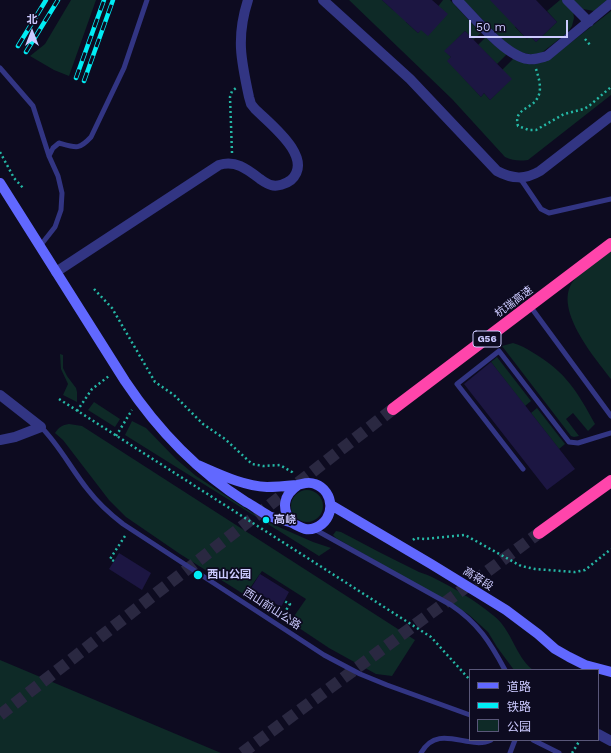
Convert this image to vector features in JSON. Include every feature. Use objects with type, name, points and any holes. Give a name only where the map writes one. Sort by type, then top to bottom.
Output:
[{"type":"highway","name":"杭瑞高速","points":[[393,409],[611,244]]},
{"type":"highway","points":[[539,533],[611,481]]},
{"type":"main road","points":[[0,183],[140,404],[168,438],[231,492],[269,516],[292,523]]},
{"type":"main road","points":[[198,465],[226,477],[252,485],[267,487],[305,482],[320,486],[326,491],[330,498],[331,505],[330,513],[321,525],[306,529],[298,527],[287,517],[284,510],[284,502],[291,489],[298,484]]},
{"type":"main road","name":"高蒋段","points":[[331,505],[506,610],[555,649],[569,658],[611,672]]},
{"type":"street","points":[[56,272],[219,166],[226,163],[247,169],[271,186],[280,185],[289,181],[296,174],[298,166],[296,155],[291,146],[255,109],[251,104],[249,97],[240,49],[242,23],[248,0]]},
{"type":"street","points":[[323,0],[410,79],[497,171],[507,176],[520,178],[540,171],[611,116]]},
{"type":"street","points":[[457,0],[501,45],[515,54],[527,59],[547,56],[611,3]]},
{"type":"street","points":[[567,0],[589,22]]},
{"type":"street","points":[[0,395],[41,427]]},
{"type":"street","points":[[0,440],[15,437],[41,427]]},
{"type":"street","points":[[599,735],[611,741]]},
{"type":"lane","points":[[49,156],[53,148],[59,143],[74,147],[83,145],[91,137],[124,68],[147,0]]},
{"type":"lane","points":[[0,68],[33,106],[49,156],[61,187],[61,210],[55,227],[40,246]]},
{"type":"lane","points":[[520,178],[541,209],[549,213],[611,199]]},
{"type":"lane","points":[[530,306],[611,416]]},
{"type":"lane","points":[[523,469],[457,384],[499,351],[569,442],[578,443],[611,433]]},
{"type":"lane","name":"西山前山公路","points":[[41,427],[53,440],[87,489],[104,509],[129,528],[324,655],[360,674],[386,685],[469,715]]},
{"type":"lane","points":[[314,528],[451,605],[464,614],[484,634],[504,669]]},
{"type":"lane","points":[[421,753],[430,742],[440,738],[455,738],[474,743],[485,743],[489,741]]},
{"type":"lane","points":[[510,753],[515,741]]},
{"type":"lane","points":[[535,741],[559,753]]},
{"type":"path","points":[[534,59],[540,90],[538,98],[534,103],[520,112],[517,116],[518,126],[524,129],[536,130],[564,114],[584,109],[611,87]]},
{"type":"path","points":[[230,104],[232,164]]},
{"type":"path","points":[[0,152],[14,178],[24,189]]},
{"type":"path","points":[[94,289],[112,308],[155,382],[174,395],[203,424],[225,439],[252,464],[263,466],[280,465],[292,472]]},
{"type":"path","points":[[77,411],[92,389],[118,370]]},
{"type":"path","points":[[59,400],[431,637],[469,679]]},
{"type":"path","points":[[116,436],[131,410]]},
{"type":"path","points":[[114,561],[110,559],[129,528]]},
{"type":"path","points":[[406,549],[415,538],[425,539],[465,535],[521,566],[534,569],[575,572],[585,570],[611,550]]},
{"type":"path","points":[[277,624],[290,604],[284,601]]},
{"type":"path","points":[[572,753],[579,741]]},
{"type":"green space","points":[[71,0],[96,0],[69,76],[54,70],[30,56],[45,44]]},
{"type":"green space","points":[[349,0],[382,0],[393,10],[409,18],[406,22],[418,33],[443,0],[450,0],[481,33],[473,40],[465,31],[445,51],[451,57],[448,61],[481,97],[484,93],[490,100],[511,79],[502,70],[514,58],[528,64],[536,64],[550,59],[611,11],[611,95],[528,160],[522,161],[505,157],[452,99]]},
{"type":"green space","points":[[463,0],[496,0],[519,23],[515,27],[527,39],[530,36],[536,42],[557,22],[547,11],[560,0],[563,0],[573,11],[574,18],[572,26],[567,33],[540,54],[534,55],[519,52],[506,43]]},
{"type":"green space","points":[[572,0],[607,0],[594,11],[583,9]]},
{"type":"green space","points":[[486,37],[495,46],[507,54],[497,64],[478,45]]},
{"type":"green space","points":[[611,251],[611,379],[586,345],[578,331],[571,317],[568,303],[569,290],[575,279],[587,268]]},
{"type":"green space","points":[[513,343],[544,359],[570,383],[595,424],[588,431],[573,413],[566,419],[579,436],[571,436],[502,346]]},
{"type":"green space","points":[[60,354],[63,355],[63,368],[76,388],[77,402],[63,395],[68,384],[61,369]]},
{"type":"green space","points":[[497,357],[531,401],[525,406],[491,362]]},
{"type":"green space","points":[[94,402],[120,419],[115,427],[88,410]]},
{"type":"green space","points":[[537,408],[565,444],[559,449],[531,413]]},
{"type":"green space","points":[[132,421],[146,428],[176,459],[196,476],[263,520],[313,542],[331,548],[319,556],[125,435]]},
{"type":"green space","points":[[69,424],[82,426],[415,640],[392,676],[376,674],[329,648],[290,622],[306,599],[262,571],[245,595],[180,554],[126,517],[109,500],[63,440],[55,433],[64,425]]},
{"type":"green space","points":[[304,490],[310,490],[320,497],[323,506],[322,512],[316,519],[310,522],[304,522],[294,515],[291,509],[291,503],[298,493]]},
{"type":"green space","points":[[336,531],[341,532],[417,571],[440,581],[479,605],[494,616],[505,628],[522,658],[532,669],[513,669],[488,632],[468,614],[333,535]]},
{"type":"green space","points":[[0,660],[221,753],[0,753]]},
{"type":"building","points":[[382,0],[432,0],[448,14],[428,36],[421,30],[418,33]]},
{"type":"building","points":[[490,0],[536,0],[557,22],[536,42],[530,36],[527,39]]},
{"type":"building","points":[[465,31],[512,79],[490,100],[484,93],[481,97],[447,61],[451,57],[444,51]]},
{"type":"building","points":[[491,362],[575,469],[547,490],[464,384]]},
{"type":"building","points":[[119,553],[151,573],[142,590],[109,569]]},
{"type":"building","points":[[260,574],[289,592],[281,607],[251,588]]},
{"type":"tunnel","points":[[0,715],[393,409]]},
{"type":"tunnel","points":[[242,753],[539,533]]},
{"type":"railway","points":[[18,46],[46,0]]},
{"type":"railway","points":[[26,52],[58,0]]},
{"type":"railway","points":[[76,78],[104,0]]},
{"type":"railway","points":[[84,81],[113,0]]},
{"type":"place","name":"高峣","points":[[266,520]]},
{"type":"place","name":"西山公园","points":[[198,575]]}]
